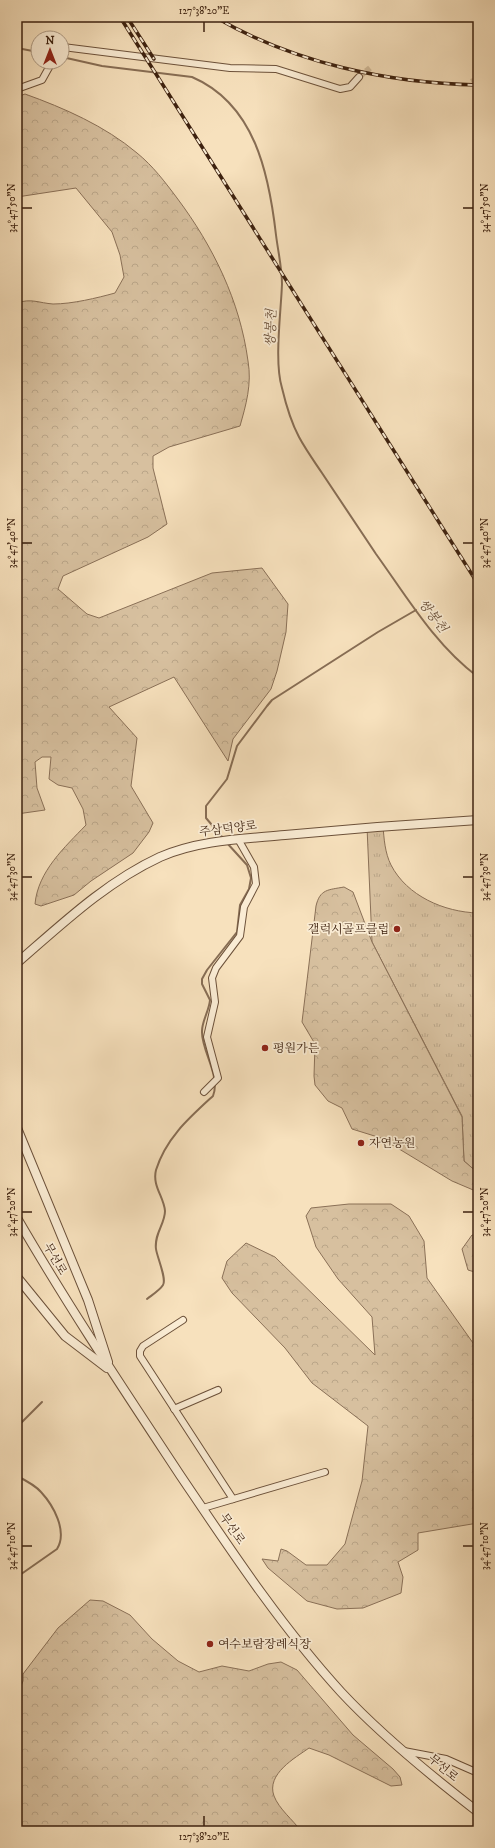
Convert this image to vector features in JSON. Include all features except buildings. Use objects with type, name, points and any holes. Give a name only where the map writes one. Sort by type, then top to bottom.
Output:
[{"type":"street","points":[[70,49],[230,68],[276,69],[340,89],[350,87],[359,77]]},
{"type":"street","points":[[17,89],[42,80],[48,70]]},
{"type":"street","name":"주삼덕양로","points":[[17,963],[92,899],[130,873],[171,853],[189,847],[236,839],[367,827],[478,820]]},
{"type":"street","points":[[204,1092],[217,1080],[218,1074],[207,1037],[215,1002],[212,978],[216,968],[240,936],[244,907],[256,884],[254,867],[236,839]]},
{"type":"street","points":[[17,1128],[88,1300],[112,1372]]},
{"type":"street","name":"무선로","points":[[17,1218],[56,1285],[112,1372],[265,1598],[315,1662],[361,1712],[404,1751],[478,1812]]},
{"type":"street","points":[[17,1277],[65,1336],[112,1372]]},
{"type":"street","points":[[183,1320],[143,1346],[140,1351],[141,1358],[233,1499]]},
{"type":"street","points":[[174,1408],[218,1390]]},
{"type":"street","points":[[203,1508],[325,1472]]},
{"type":"street","points":[[404,1751],[446,1759],[478,1773]]},
{"type":"green space","points":[[25,94],[54,105],[98,126],[111,134],[143,158],[163,180],[190,216],[202,235],[223,275],[239,317],[249,370],[248,394],[240,426],[169,447],[153,456],[153,468],[167,524],[148,537],[63,576],[58,589],[87,614],[99,618],[212,573],[262,568],[288,604],[286,632],[277,671],[271,689],[233,739],[228,761],[174,677],[109,707],[137,738],[131,786],[153,823],[149,832],[133,853],[91,881],[74,895],[41,906],[35,904],[37,892],[47,870],[61,851],[86,825],[83,809],[72,788],[58,785],[49,779],[51,757],[42,757],[35,762],[37,788],[45,810],[17,814],[17,303],[31,301],[60,304],[100,297],[115,293],[124,277],[120,255],[112,232],[76,188],[17,197],[17,97]]},
{"type":"green space","name":"갤럭시골프클럽","points":[[383,826],[387,856],[398,876],[407,885],[417,894],[440,906],[465,912],[478,913],[478,1173],[464,1161],[462,1116],[372,942],[367,827]]},
{"type":"green space","points":[[344,887],[353,892],[372,942],[462,1117],[464,1161],[478,1173],[478,1192],[452,1181],[381,1138],[352,1129],[342,1108],[328,1101],[315,1085],[315,1044],[302,1022],[316,906],[322,893]]},
{"type":"green space","points":[[349,1204],[391,1204],[409,1216],[424,1241],[427,1278],[478,1350],[478,1523],[418,1533],[418,1550],[398,1562],[403,1577],[401,1593],[363,1608],[337,1609],[307,1601],[268,1568],[262,1559],[278,1561],[281,1549],[287,1551],[306,1565],[327,1565],[345,1544],[362,1481],[368,1426],[312,1383],[285,1348],[232,1293],[222,1278],[227,1261],[246,1243],[275,1257],[375,1355],[372,1317],[338,1279],[316,1247],[306,1216],[311,1208]]},
{"type":"green space","points":[[472,1235],[478,1235],[478,1273],[468,1270],[462,1249]]},
{"type":"green space","points":[[90,1600],[103,1601],[130,1615],[152,1639],[178,1661],[199,1672],[222,1666],[249,1671],[268,1664],[281,1662],[297,1670],[353,1735],[393,1769],[400,1777],[402,1785],[391,1786],[329,1755],[309,1748],[283,1768],[274,1781],[273,1788],[276,1801],[301,1831],[17,1831],[17,1696],[23,1681],[23,1674],[58,1628]]},
{"type":"waterway","name":"쌍봉천","points":[[17,48],[30,50]]},
{"type":"waterway","name":"쌍봉천","points":[[70,59],[102,66],[192,77],[213,89],[231,104],[244,123],[255,143],[269,188],[282,278],[278,365],[287,407],[299,437],[376,554],[422,620],[448,650],[478,677]]},
{"type":"waterway","points":[[223,838],[206,818],[206,806],[227,779],[237,746],[272,700],[378,632],[416,610]]},
{"type":"waterway","points":[[147,1299],[160,1289],[164,1282],[156,1244],[165,1216],[165,1211],[157,1186],[155,1176],[156,1170],[160,1159],[172,1138],[179,1129],[213,1096],[215,1088],[215,1080],[204,1046],[202,1031],[210,1000],[202,984],[202,979],[207,970],[237,932],[240,905],[249,889],[251,878],[247,865],[227,843]]},
{"type":"waterway","points":[[17,1427],[42,1402]]},
{"type":"waterway","points":[[17,1476],[36,1487],[46,1497],[58,1519],[61,1534],[57,1549],[17,1577]]},
{"type":"tunnel","points":[[359,77],[370,68]]},
{"type":"tunnel","points":[[473,78],[478,92]]},
{"type":"railway","points":[[120,17],[478,584]]},
{"type":"railway","points":[[127,17],[154,59]]},
{"type":"railway","points":[[215,17],[245,33],[277,47],[342,68],[410,80],[478,85]]},
{"type":"place","name":"갤럭시골프클럽","points":[[397,929]]},
{"type":"place","name":"평원가든","points":[[265,1048]]},
{"type":"place","name":"자연농원","points":[[361,1143]]},
{"type":"place","name":"여수보람장례식장","points":[[210,1644]]}]
